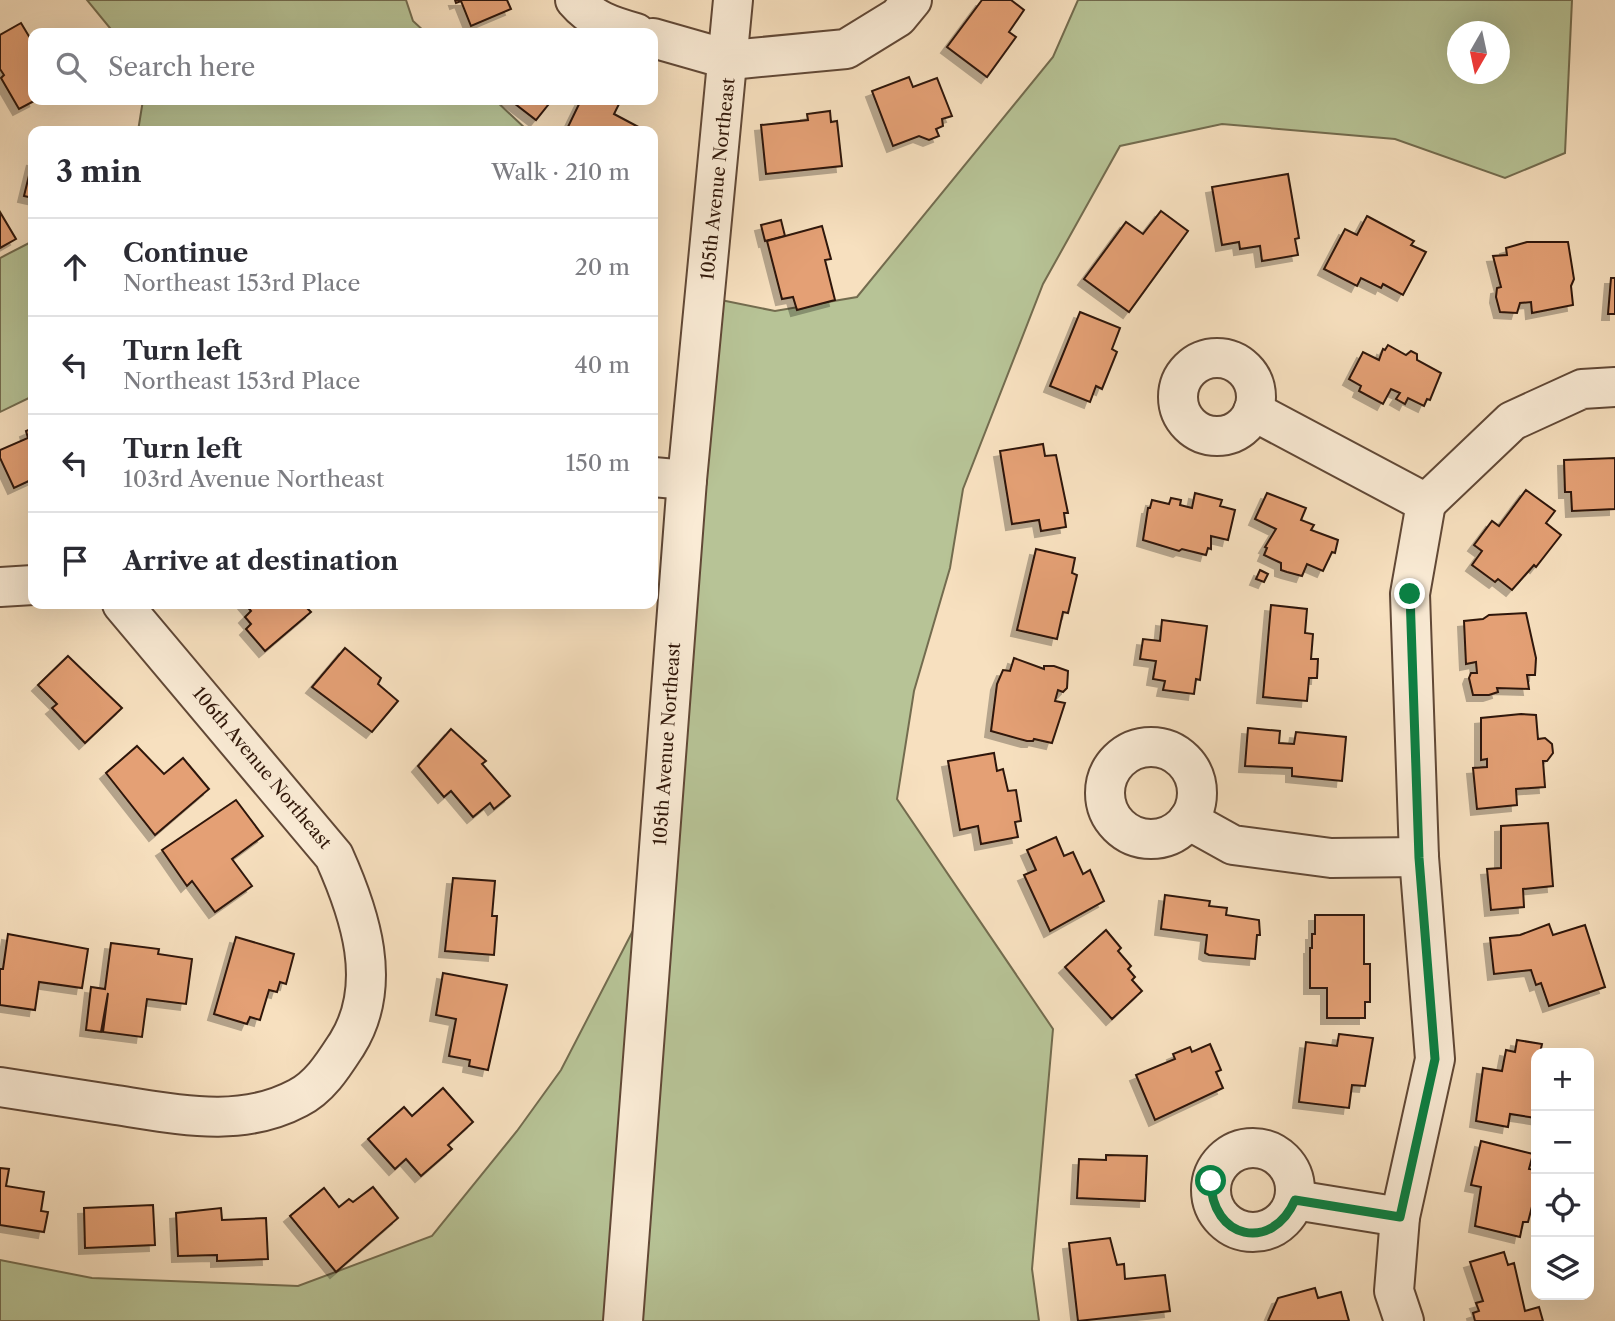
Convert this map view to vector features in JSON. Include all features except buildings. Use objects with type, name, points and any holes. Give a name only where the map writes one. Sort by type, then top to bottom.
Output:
[{"type":"street","points":[[575,0],[587,14],[617,28]]},
{"type":"street","name":"105th Avenue Northeast","points":[[623,1321],[670,478],[730,60],[733,0]]},
{"type":"street","points":[[658,39],[730,60],[846,49],[898,18],[912,0]]},
{"type":"street","points":[[1405,1321],[1394,1292],[1400,1217],[1435,1059],[1419,858],[1410,594],[1426,503],[1512,421],[1583,390],[1615,387]]},
{"type":"street","points":[[1253,411],[1426,503]]},
{"type":"street","points":[[0,587],[28,585]]},
{"type":"street","name":"106th Avenue Northeast","points":[[0,1087],[202,1118],[256,1114],[300,1098],[330,1071],[352,1035],[366,1000],[365,953],[353,898],[334,856],[126,609]]},
{"type":"street","points":[[1188,820],[1233,845],[1331,858],[1419,858]]},
{"type":"street","points":[[1295,1200],[1400,1217]]},
{"type":"green space","points":[[87,0],[406,0],[413,21],[421,28],[110,28]]},
{"type":"green space","points":[[1078,0],[1572,0],[1565,153],[1505,178],[1395,139],[1222,124],[1120,146],[1043,284],[963,489],[950,568],[914,691],[897,799],[1053,1029],[1032,1269],[1039,1321],[0,1321],[0,1260],[92,1278],[298,1286],[432,1236],[517,1131],[561,1070],[655,888],[706,297],[775,311],[857,297],[1053,57]]},
{"type":"green space","points":[[142,105],[500,105],[523,126],[139,126]]},
{"type":"green space","points":[[28,244],[28,398],[0,412],[0,258]]},
{"type":"route","points":[[1211,1181],[1211,1198],[1217,1213],[1229,1226],[1244,1232],[1261,1233],[1276,1226],[1289,1214],[1295,1200],[1400,1217],[1435,1059],[1419,858],[1410,594]]}]
